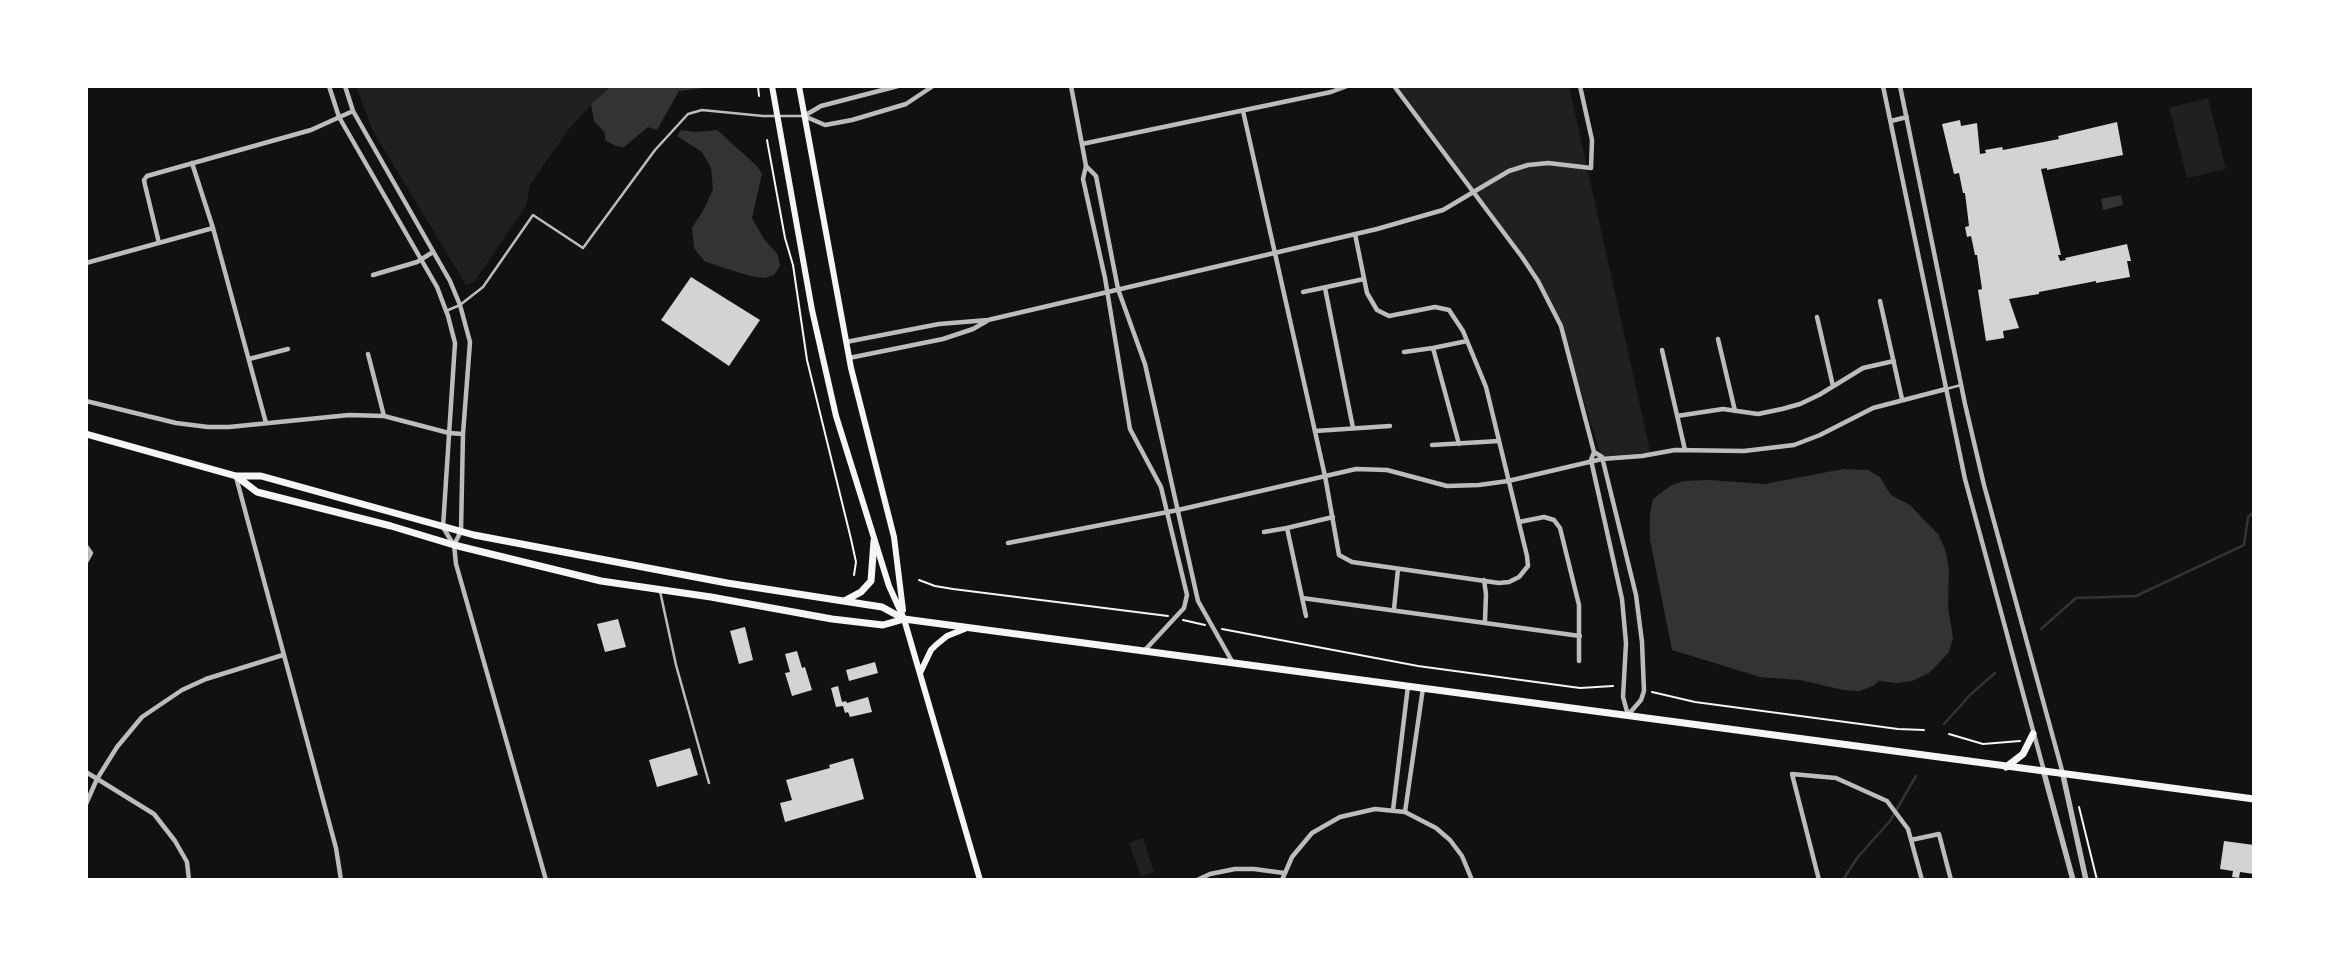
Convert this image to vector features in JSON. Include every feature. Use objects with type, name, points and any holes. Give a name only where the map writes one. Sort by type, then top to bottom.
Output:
[{"type":"main road","points":[[772,86],[817,333],[836,416],[889,586],[904,619],[980,880]]},
{"type":"main road","points":[[799,86],[846,342],[894,537],[904,619]]},
{"type":"main road","points":[[86,434],[236,476],[261,476],[461,531],[686,575],[882,607],[904,619],[1628,715],[2044,773],[2254,799]]},
{"type":"main road","points":[[236,476],[257,492],[391,526],[454,545],[601,581],[883,625],[904,619]]},
{"type":"main road","points":[[843,601],[862,592],[871,581],[874,541]]},
{"type":"main road","points":[[920,673],[936,645],[947,636],[969,627]]},
{"type":"main road","points":[[2006,767],[2023,754],[2033,734]]},
{"type":"street","points":[[329,86],[339,117],[437,287],[455,343],[444,527],[454,545],[456,564],[546,880]]},
{"type":"street","points":[[345,86],[353,111],[450,281],[460,305],[470,342],[463,434],[461,531],[454,545]]},
{"type":"street","points":[[804,116],[821,106],[898,86]]},
{"type":"street","points":[[804,116],[824,126],[852,120],[906,104],[933,86]]},
{"type":"street","points":[[1071,86],[1086,166],[1082,179],[1107,292],[1130,429],[1161,487],[1187,594],[1184,608],[1145,650]]},
{"type":"street","points":[[1082,144],[1331,92],[1347,86]]},
{"type":"street","points":[[1394,86],[1475,192],[1538,281],[1561,326],[1594,452],[1591,462],[1622,599],[1626,643],[1623,697],[1628,715]]},
{"type":"street","points":[[846,342],[939,324],[988,320],[1355,234],[1443,210],[1509,171],[1528,165],[1548,163],[1591,168],[1592,140],[1580,86]]},
{"type":"street","points":[[1883,86],[1973,509],[2073,880]]},
{"type":"street","points":[[1900,86],[1961,385],[1984,486],[2063,775],[2086,880]]},
{"type":"street","points":[[160,243],[144,180],[152,174],[311,130],[353,111]]},
{"type":"street","points":[[1243,111],[1325,476],[1339,555],[1352,562],[1484,580],[1509,582],[1519,578],[1525,571],[1527,556],[1486,387],[1468,341],[1449,310],[1435,308],[1389,316],[1377,310],[1367,293],[1355,234]]},
{"type":"street","points":[[1890,121],[1907,117]]},
{"type":"street","points":[[192,163],[213,228],[266,423]]},
{"type":"street","points":[[1086,166],[1096,176],[1118,289],[1146,364],[1198,601],[1233,662]]},
{"type":"street","points":[[86,263],[213,228]]},
{"type":"street","points":[[373,275],[421,260],[434,252]]},
{"type":"street","points":[[1303,292],[1364,279]]},
{"type":"street","points":[[1325,288],[1353,428]]},
{"type":"street","points":[[1880,301],[1902,400]]},
{"type":"street","points":[[1817,317],[1833,386]]},
{"type":"street","points":[[850,358],[943,339],[973,329],[988,320]]},
{"type":"street","points":[[1718,339],[1735,411]]},
{"type":"street","points":[[1404,352],[1468,341]]},
{"type":"street","points":[[1432,348],[1459,444]]},
{"type":"street","points":[[249,359],[288,349]]},
{"type":"street","points":[[1662,350],[1685,450]]},
{"type":"street","points":[[368,354],[384,416]]},
{"type":"street","points":[[1677,416],[1706,410],[1758,414],[1782,409],[1800,404],[1863,368],[1894,361]]},
{"type":"street","points":[[1008,543],[1178,510],[1356,469],[1380,469],[1447,486],[1479,485],[1508,482],[1602,459],[1685,450],[1744,451],[1794,445],[1820,435],[1873,408],[1946,389]]},
{"type":"street","points":[[86,401],[176,423],[229,427],[349,415],[384,416],[449,433],[463,434]]},
{"type":"street","points":[[1315,431],[1390,426]]},
{"type":"street","points":[[1432,445],[1499,441]]},
{"type":"street","points":[[1594,452],[1602,459],[1636,595],[1642,642],[1644,691],[1641,700],[1628,715]]},
{"type":"street","points":[[236,476],[336,848],[341,880]]},
{"type":"street","points":[[1264,532],[1333,517]]},
{"type":"street","points":[[1518,522],[1544,517],[1554,520],[1560,528],[1579,605],[1579,661]]},
{"type":"street","points":[[1287,528],[1306,616]]},
{"type":"street","points":[[86,546],[91,553],[86,562]]},
{"type":"street","points":[[1394,609],[1398,569]]},
{"type":"street","points":[[1484,580],[1486,594],[1485,621]]},
{"type":"street","points":[[1302,598],[1485,621],[1580,636]]},
{"type":"street","points":[[86,804],[97,779],[117,748],[142,717],[182,690],[206,679],[283,655]]},
{"type":"street","points":[[1393,810],[1408,686]]},
{"type":"street","points":[[1405,812],[1423,688]]},
{"type":"street","points":[[86,772],[154,814],[175,841],[187,862],[189,880]]},
{"type":"street","points":[[1819,880],[1792,774],[1836,778],[1888,800],[1906,823],[1922,880]]},
{"type":"street","points":[[1282,880],[1301,845],[1325,825],[1340,817],[1375,809],[1405,812],[1436,828],[1450,840],[1468,868],[1472,880]]},
{"type":"street","points":[[1911,840],[1939,834],[1951,880]]},
{"type":"street","points":[[1197,880],[1210,874],[1235,869],[1254,869],[1284,874]]},
{"type":"lane","points":[[446,311],[460,305],[483,287],[534,215],[583,248],[655,150],[671,130],[688,114],[702,110],[776,116],[804,116]]},
{"type":"lane","points":[[1946,389],[1961,385]]},
{"type":"lane","points":[[660,589],[676,665],[709,783]]},
{"type":"path","points":[[758,86],[759,96]]},
{"type":"path","points":[[767,140],[785,238],[793,266],[807,360],[856,562],[854,575]]},
{"type":"path","points":[[919,580],[936,586],[954,589],[1175,618],[1212,627],[1410,665],[1580,688],[1613,686]]},
{"type":"path","points":[[1652,692],[1695,702],[1898,729],[1924,730]]},
{"type":"path","points":[[1949,734],[1983,744],[2020,741]]},
{"type":"path","points":[[2079,807],[2097,880]]},
{"type":"shaded area","points":[[356,86],[611,86],[601,94],[568,130],[530,185],[526,206],[474,282],[466,285],[373,131]]},
{"type":"shaded area","points":[[611,86],[723,86],[679,91],[657,130],[648,127],[624,147],[616,146],[605,140],[605,133],[594,121],[591,104]]},
{"type":"shaded area","points":[[1394,86],[1569,86],[1651,455],[1602,459],[1561,326],[1538,281]]},
{"type":"shaded area","points":[[2208,98],[2226,169],[2187,178],[2169,108]]},
{"type":"shaded area","points":[[681,130],[696,132],[717,130],[757,166],[762,174],[752,218],[764,239],[778,255],[780,266],[774,275],[765,278],[754,277],[718,266],[704,261],[694,248],[692,228],[704,209],[713,189],[711,168],[702,152],[677,136]]},
{"type":"shaded area","points":[[2121,195],[2123,205],[2103,210],[2101,199]]},
{"type":"shaded area","points":[[1843,469],[1868,470],[1880,477],[1891,495],[1910,505],[1938,534],[1945,549],[1949,568],[1948,607],[1953,638],[1949,652],[1939,663],[1929,673],[1912,681],[1897,683],[1879,681],[1873,686],[1859,691],[1843,690],[1800,680],[1760,677],[1672,650],[1650,540],[1650,514],[1653,499],[1670,486],[1683,481],[1708,480],[1765,484]]},
{"type":"shaded area","points":[[1143,838],[1154,872],[1141,876],[1129,843]]},
{"type":"building","points":[[1960,120],[1961,126],[1977,123],[1980,154],[1986,153],[1985,150],[2002,147],[2003,150],[2059,139],[2058,136],[2117,122],[2123,155],[2047,170],[2047,168],[2041,169],[2061,255],[2058,255],[2060,261],[2066,260],[2065,258],[2127,244],[2131,261],[2127,261],[2130,277],[2096,283],[2096,281],[2009,299],[2019,328],[2003,331],[2004,338],[1986,341],[1978,290],[1982,289],[1977,255],[1975,255],[1971,236],[1967,237],[1965,227],[1969,226],[1965,193],[1963,193],[1959,173],[1954,174],[1942,124]]},
{"type":"building","points":[[691,277],[760,320],[729,366],[661,320]]},
{"type":"building","points":[[618,619],[626,647],[605,652],[597,624]]},
{"type":"building","points":[[745,627],[753,660],[739,664],[730,631]]},
{"type":"building","points":[[797,651],[802,668],[805,667],[812,690],[792,696],[785,673],[790,672],[785,654]]},
{"type":"building","points":[[875,662],[878,673],[849,681],[846,670]]},
{"type":"building","points":[[838,686],[842,702],[846,701],[847,703],[868,697],[872,712],[850,717],[848,712],[845,713],[843,706],[836,707],[831,688]]},
{"type":"building","points":[[690,748],[698,775],[657,787],[649,760]]},
{"type":"building","points":[[853,758],[864,799],[785,822],[780,803],[792,800],[786,780],[830,768],[829,765]]},
{"type":"building","points":[[2224,841],[2254,845],[2254,874],[2240,872],[2239,878],[2232,877],[2233,871],[2220,869]]},
{"type":"waterway","points":[[2041,629],[2076,598],[2136,596],[2244,545],[2248,517],[2254,512]]},
{"type":"waterway","points":[[1944,724],[1971,694],[1995,673]]},
{"type":"waterway","points":[[1843,880],[1857,858],[1890,821],[1916,776]]}]
